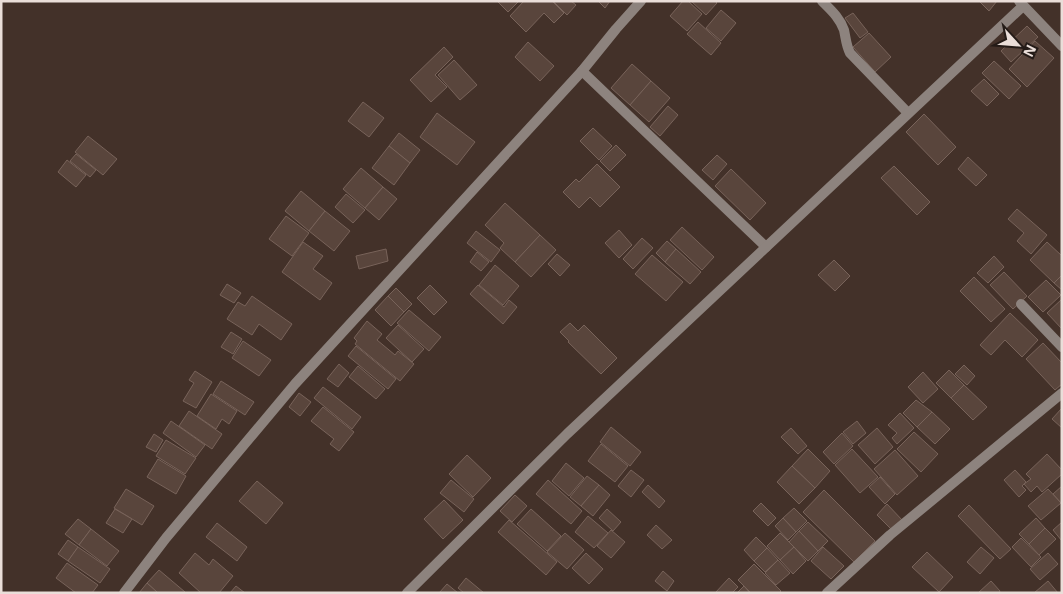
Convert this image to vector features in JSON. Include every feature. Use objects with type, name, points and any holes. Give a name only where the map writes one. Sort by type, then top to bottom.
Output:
[{"type":"street","points":[[124,593],[166,538],[295,384],[582,71],[641,1]]},
{"type":"street","points":[[822,1],[840,20],[846,45],[850,53],[908,113]]},
{"type":"street","points":[[408,593],[567,434],[908,113],[1021,3],[1062,46]]},
{"type":"street","points":[[582,71],[766,246]]},
{"type":"street","points":[[1021,304],[1062,347]]},
{"type":"street","points":[[827,593],[890,535],[1062,392]]},
{"type":"building","points":[[497,1],[519,1],[508,12]]},
{"type":"building","points":[[524,1],[552,1],[564,13],[554,23],[544,13],[526,32],[510,16]]},
{"type":"building","points":[[553,1],[571,1],[576,5],[567,15]]},
{"type":"building","points":[[598,1],[610,1],[605,8]]},
{"type":"building","points":[[683,1],[688,1],[702,14],[687,31],[670,16]]},
{"type":"building","points":[[691,1],[715,1],[717,3],[706,15]]},
{"type":"building","points":[[979,1],[997,1],[989,11]]},
{"type":"building","points":[[721,10],[736,23],[721,41],[706,28]]},
{"type":"building","points":[[853,13],[868,32],[860,38],[845,18]]},
{"type":"building","points":[[698,22],[721,43],[711,55],[687,34]]},
{"type":"building","points":[[1027,26],[1038,37],[1011,62],[1001,51]]},
{"type":"building","points":[[869,33],[891,57],[875,72],[853,47]]},
{"type":"building","points":[[1035,41],[1054,58],[1027,87],[1009,69]]},
{"type":"building","points":[[528,42],[554,66],[540,81],[515,57]]},
{"type":"building","points":[[444,47],[453,57],[435,75],[447,87],[431,102],[410,80]]},
{"type":"building","points":[[454,60],[477,85],[460,100],[438,75]]},
{"type":"building","points":[[994,61],[1021,86],[1009,99],[982,73]]},
{"type":"building","points":[[632,64],[651,81],[630,105],[611,88]]},
{"type":"building","points":[[984,79],[999,94],[987,106],[971,91]]},
{"type":"building","points":[[651,81],[670,98],[649,122],[630,105]]},
{"type":"building","points":[[363,102],[384,118],[369,137],[348,121]]},
{"type":"building","points":[[668,106],[678,115],[660,136],[650,127]]},
{"type":"building","points":[[437,113],[475,142],[457,165],[420,137]]},
{"type":"building","points":[[924,114],[956,147],[938,165],[906,132]]},
{"type":"building","points":[[593,128],[612,146],[599,160],[580,141]]},
{"type":"building","points":[[399,133],[420,150],[410,163],[389,146]]},
{"type":"building","points":[[88,136],[117,159],[103,175],[75,152]]},
{"type":"building","points":[[616,145],[626,155],[610,171],[600,161]]},
{"type":"building","points":[[389,146],[410,163],[394,185],[372,168]]},
{"type":"building","points":[[76,154],[96,170],[90,177],[70,161]]},
{"type":"building","points":[[717,155],[727,164],[713,180],[702,170]]},
{"type":"building","points":[[968,157],[987,175],[976,186],[958,169]]},
{"type":"building","points":[[67,160],[86,175],[76,187],[58,172]]},
{"type":"building","points":[[597,164],[620,187],[600,207],[590,197],[579,208],[563,192],[576,179],[579,182]]},
{"type":"building","points":[[894,166],[930,202],[917,215],[881,178]]},
{"type":"building","points":[[361,168],[383,187],[365,208],[343,189]]},
{"type":"building","points":[[731,169],[766,203],[750,220],[715,186]]},
{"type":"building","points":[[383,187],[397,199],[379,220],[365,208]]},
{"type":"building","points":[[301,191],[325,211],[309,231],[285,211]]},
{"type":"building","points":[[346,194],[365,210],[353,223],[335,207]]},
{"type":"building","points":[[505,203],[540,235],[515,262],[500,248],[504,243],[485,225]]},
{"type":"building","points":[[1017,209],[1047,235],[1031,254],[1017,241],[1024,233],[1008,219]]},
{"type":"building","points":[[325,211],[350,231],[334,251],[309,231]]},
{"type":"building","points":[[286,216],[309,233],[292,256],[269,239]]},
{"type":"building","points":[[682,227],[714,257],[702,270],[670,240]]},
{"type":"building","points":[[619,230],[632,245],[619,258],[605,243]]},
{"type":"building","points":[[476,231],[500,250],[491,262],[467,243]]},
{"type":"building","points":[[540,235],[556,250],[531,277],[515,262]]},
{"type":"building","points":[[642,238],[653,248],[633,269],[623,259]]},
{"type":"building","points":[[667,241],[676,249],[665,262],[656,253]]},
{"type":"building","points":[[303,242],[323,256],[313,269],[332,283],[320,300],[282,272]]},
{"type":"building","points":[[1047,242],[1062,256],[1062,275],[1054,283],[1030,260]]},
{"type":"building","points":[[386,249],[388,261],[359,269],[356,256]]},
{"type":"building","points":[[676,249],[701,272],[690,284],[665,262]]},
{"type":"building","points":[[477,252],[489,262],[481,271],[470,262]]},
{"type":"building","points":[[557,254],[570,265],[560,276],[548,264]]},
{"type":"building","points":[[652,255],[683,282],[666,301],[635,274]]},
{"type":"building","points":[[994,256],[1004,267],[988,283],[977,273]]},
{"type":"building","points":[[834,260],[850,276],[835,291],[818,275]]},
{"type":"building","points":[[495,265],[519,286],[503,305],[479,285]]},
{"type":"building","points":[[1004,272],[1027,296],[1013,309],[990,285]]},
{"type":"building","points":[[1062,275],[1062,290],[1054,283]]},
{"type":"building","points":[[974,277],[1005,309],[991,322],[960,291]]},
{"type":"building","points":[[1046,280],[1061,295],[1043,312],[1028,297]]},
{"type":"building","points":[[227,284],[241,293],[234,303],[220,295]]},
{"type":"building","points":[[430,285],[447,302],[434,315],[417,298]]},
{"type":"building","points":[[478,285],[504,307],[509,300],[517,307],[503,324],[470,294]]},
{"type":"building","points":[[396,288],[412,304],[404,312],[388,296]]},
{"type":"building","points":[[252,296],[292,324],[281,340],[259,324],[252,335],[227,319],[238,302],[245,306]]},
{"type":"building","points":[[388,296],[404,312],[391,326],[375,310]]},
{"type":"building","points":[[1062,299],[1062,329],[1047,313]]},
{"type":"building","points":[[409,310],[441,337],[429,351],[397,323]]},
{"type":"building","points":[[1010,313],[1038,340],[1022,357],[1005,340],[991,355],[980,345]]},
{"type":"building","points":[[367,321],[382,334],[377,340],[395,355],[398,351],[414,364],[400,381],[355,344],[357,341],[354,338]]},
{"type":"building","points":[[570,323],[578,331],[584,325],[617,358],[601,374],[560,332]]},
{"type":"building","points":[[398,325],[424,349],[412,362],[386,338]]},
{"type":"building","points":[[231,332],[242,339],[233,354],[221,347]]},
{"type":"building","points":[[243,341],[271,360],[259,376],[232,358]]},
{"type":"building","points":[[1043,343],[1062,363],[1062,384],[1055,390],[1026,359]]},
{"type":"building","points":[[356,346],[396,379],[388,389],[348,356]]},
{"type":"building","points":[[339,364],[349,373],[338,387],[327,379]]},
{"type":"building","points":[[964,365],[975,376],[967,385],[955,374]]},
{"type":"building","points":[[358,366],[385,389],[376,399],[349,377]]},
{"type":"building","points":[[949,370],[964,385],[951,398],[936,383]]},
{"type":"building","points":[[195,371],[212,382],[196,408],[183,401],[194,383],[189,380]]},
{"type":"building","points":[[923,372],[938,389],[923,403],[908,387]]},
{"type":"building","points":[[221,381],[254,402],[245,415],[213,394]]},
{"type":"building","points":[[964,385],[987,407],[973,420],[951,398]]},
{"type":"building","points":[[323,387],[361,417],[352,429],[314,398]]},
{"type":"building","points":[[299,393],[311,402],[300,416],[289,407]]},
{"type":"building","points":[[211,394],[237,411],[229,424],[222,419],[216,429],[197,416]]},
{"type":"building","points":[[916,400],[932,412],[917,427],[903,413]]},
{"type":"building","points":[[323,407],[354,432],[339,451],[330,444],[334,439],[311,421]]},
{"type":"building","points":[[1062,408],[1062,428],[1052,419]]},
{"type":"building","points":[[189,411],[222,434],[212,449],[179,426]]},
{"type":"building","points":[[932,412],[950,429],[935,444],[917,427]]},
{"type":"building","points":[[900,413],[914,428],[897,444],[892,438],[897,433],[888,425]]},
{"type":"building","points":[[171,421],[205,445],[196,457],[163,433]]},
{"type":"building","points":[[857,421],[866,433],[853,444],[843,432]]},
{"type":"building","points":[[611,427],[641,452],[630,466],[600,442]]},
{"type":"building","points":[[791,428],[807,446],[798,454],[781,437]]},
{"type":"building","points":[[877,428],[893,447],[875,464],[858,445]]},
{"type":"building","points":[[914,432],[938,454],[921,472],[897,449]]},
{"type":"building","points":[[842,433],[853,446],[834,464],[823,452]]},
{"type":"building","points":[[154,434],[163,440],[156,452],[146,447]]},
{"type":"building","points":[[166,440],[196,458],[185,474],[156,456]]},
{"type":"building","points":[[601,444],[628,466],[615,482],[588,461]]},
{"type":"building","points":[[808,449],[830,471],[815,488],[792,466]]},
{"type":"building","points":[[852,449],[878,477],[860,493],[835,465]]},
{"type":"building","points":[[895,450],[918,476],[897,495],[874,469]]},
{"type":"building","points":[[1047,454],[1062,470],[1062,474],[1042,492],[1037,486],[1031,492],[1024,484],[1031,479],[1026,474]]},
{"type":"building","points":[[467,455],[491,478],[473,497],[449,474]]},
{"type":"building","points":[[158,459],[186,476],[176,494],[147,477]]},
{"type":"building","points":[[566,463],[584,478],[569,496],[552,481]]},
{"type":"building","points":[[792,466],[815,488],[799,504],[777,482]]},
{"type":"building","points":[[631,470],[644,480],[631,497],[618,486]]},
{"type":"building","points":[[1015,470],[1026,482],[1022,486],[1026,490],[1019,497],[1004,480]]},
{"type":"building","points":[[587,476],[599,485],[581,506],[570,497]]},
{"type":"building","points":[[880,477],[895,494],[885,504],[869,487]]},
{"type":"building","points":[[451,480],[474,499],[464,512],[440,493]]},
{"type":"building","points":[[548,480],[582,511],[571,524],[536,494]]},
{"type":"building","points":[[257,481],[283,503],[266,524],[239,501]]},
{"type":"building","points":[[599,485],[610,495],[593,516],[581,506]]},
{"type":"building","points":[[648,485],[665,501],[659,508],[642,492]]},
{"type":"building","points":[[1062,486],[1062,504],[1053,494]]},
{"type":"building","points":[[126,489],[154,506],[142,525],[114,508]]},
{"type":"building","points":[[1048,489],[1061,503],[1041,520],[1028,506]]},
{"type":"building","points":[[824,490],[875,541],[854,562],[803,512]]},
{"type":"building","points":[[515,495],[527,506],[512,522],[500,511]]},
{"type":"building","points":[[444,500],[463,520],[443,539],[424,519]]},
{"type":"building","points":[[761,503],[776,518],[768,526],[753,511]]},
{"type":"building","points":[[887,504],[903,521],[893,531],[877,515]]},
{"type":"building","points":[[969,505],[1011,549],[1000,559],[958,516]]},
{"type":"building","points":[[794,508],[807,521],[796,532],[783,518]]},
{"type":"building","points":[[115,509],[132,519],[123,533],[106,523]]},
{"type":"building","points":[[531,509],[561,536],[547,551],[517,524]]},
{"type":"building","points":[[607,509],[621,522],[613,531],[599,518]]},
{"type":"building","points":[[588,516],[608,533],[594,548],[575,532]]},
{"type":"building","points":[[783,518],[796,532],[788,540],[775,526]]},
{"type":"building","points":[[1036,518],[1045,528],[1029,544],[1019,534]]},
{"type":"building","points":[[78,519],[91,529],[79,545],[65,534]]},
{"type":"building","points":[[509,520],[557,562],[546,575],[498,532]]},
{"type":"building","points":[[808,522],[828,541],[818,551],[799,531]]},
{"type":"building","points":[[1062,522],[1062,541],[1053,530]]},
{"type":"building","points":[[217,523],[247,547],[237,561],[206,537]]},
{"type":"building","points":[[656,525],[672,540],[662,549],[647,535]]},
{"type":"building","points":[[1045,528],[1056,539],[1039,555],[1029,544]]},
{"type":"building","points":[[91,529],[119,551],[107,566],[79,545]]},
{"type":"building","points":[[611,530],[625,542],[611,558],[597,546]]},
{"type":"building","points":[[799,531],[818,551],[808,561],[789,542]]},
{"type":"building","points":[[565,533],[584,550],[567,569],[547,552]]},
{"type":"building","points":[[780,533],[794,547],[780,560],[767,546]]},
{"type":"building","points":[[756,537],[767,548],[754,561],[744,550]]},
{"type":"building","points":[[1021,538],[1041,557],[1031,567],[1012,547]]},
{"type":"building","points":[[68,540],[78,547],[68,561],[58,554]]},
{"type":"building","points":[[78,547],[110,569],[100,583],[68,561]]},
{"type":"building","points":[[794,547],[806,561],[793,574],[780,560]]},
{"type":"building","points":[[823,547],[844,566],[831,579],[811,561]]},
{"type":"building","points":[[981,547],[994,558],[980,574],[967,562]]},
{"type":"building","points":[[767,548],[778,560],[765,572],[754,561]]},
{"type":"building","points":[[927,552],[953,577],[939,592],[912,567]]},
{"type":"building","points":[[195,553],[209,565],[213,559],[233,576],[219,593],[201,593],[179,573]]},
{"type":"building","points":[[586,553],[603,569],[589,584],[572,568]]},
{"type":"building","points":[[1048,553],[1058,564],[1040,580],[1030,569]]},
{"type":"building","points":[[778,560],[790,573],[776,585],[765,573]]},
{"type":"building","points":[[67,563],[98,585],[92,593],[76,593],[56,578]]},
{"type":"building","points":[[754,564],[781,591],[779,593],[751,593],[738,580]]},
{"type":"building","points":[[159,570],[185,593],[158,593],[147,583]]},
{"type":"building","points":[[663,571],[674,581],[667,591],[655,581]]},
{"type":"building","points":[[466,578],[484,593],[464,593],[458,588]]},
{"type":"building","points":[[729,578],[738,587],[732,593],[715,593]]},
{"type":"building","points":[[991,581],[1000,591],[999,593],[978,593]]},
{"type":"building","points":[[1048,581],[1058,593],[1034,593]]},
{"type":"building","points":[[147,583],[158,593],[139,593]]},
{"type":"building","points":[[447,584],[458,593],[439,593]]},
{"type":"building","points":[[236,586],[245,593],[230,593]]},
{"type":"building","points":[[744,586],[750,593],[737,593]]}]
